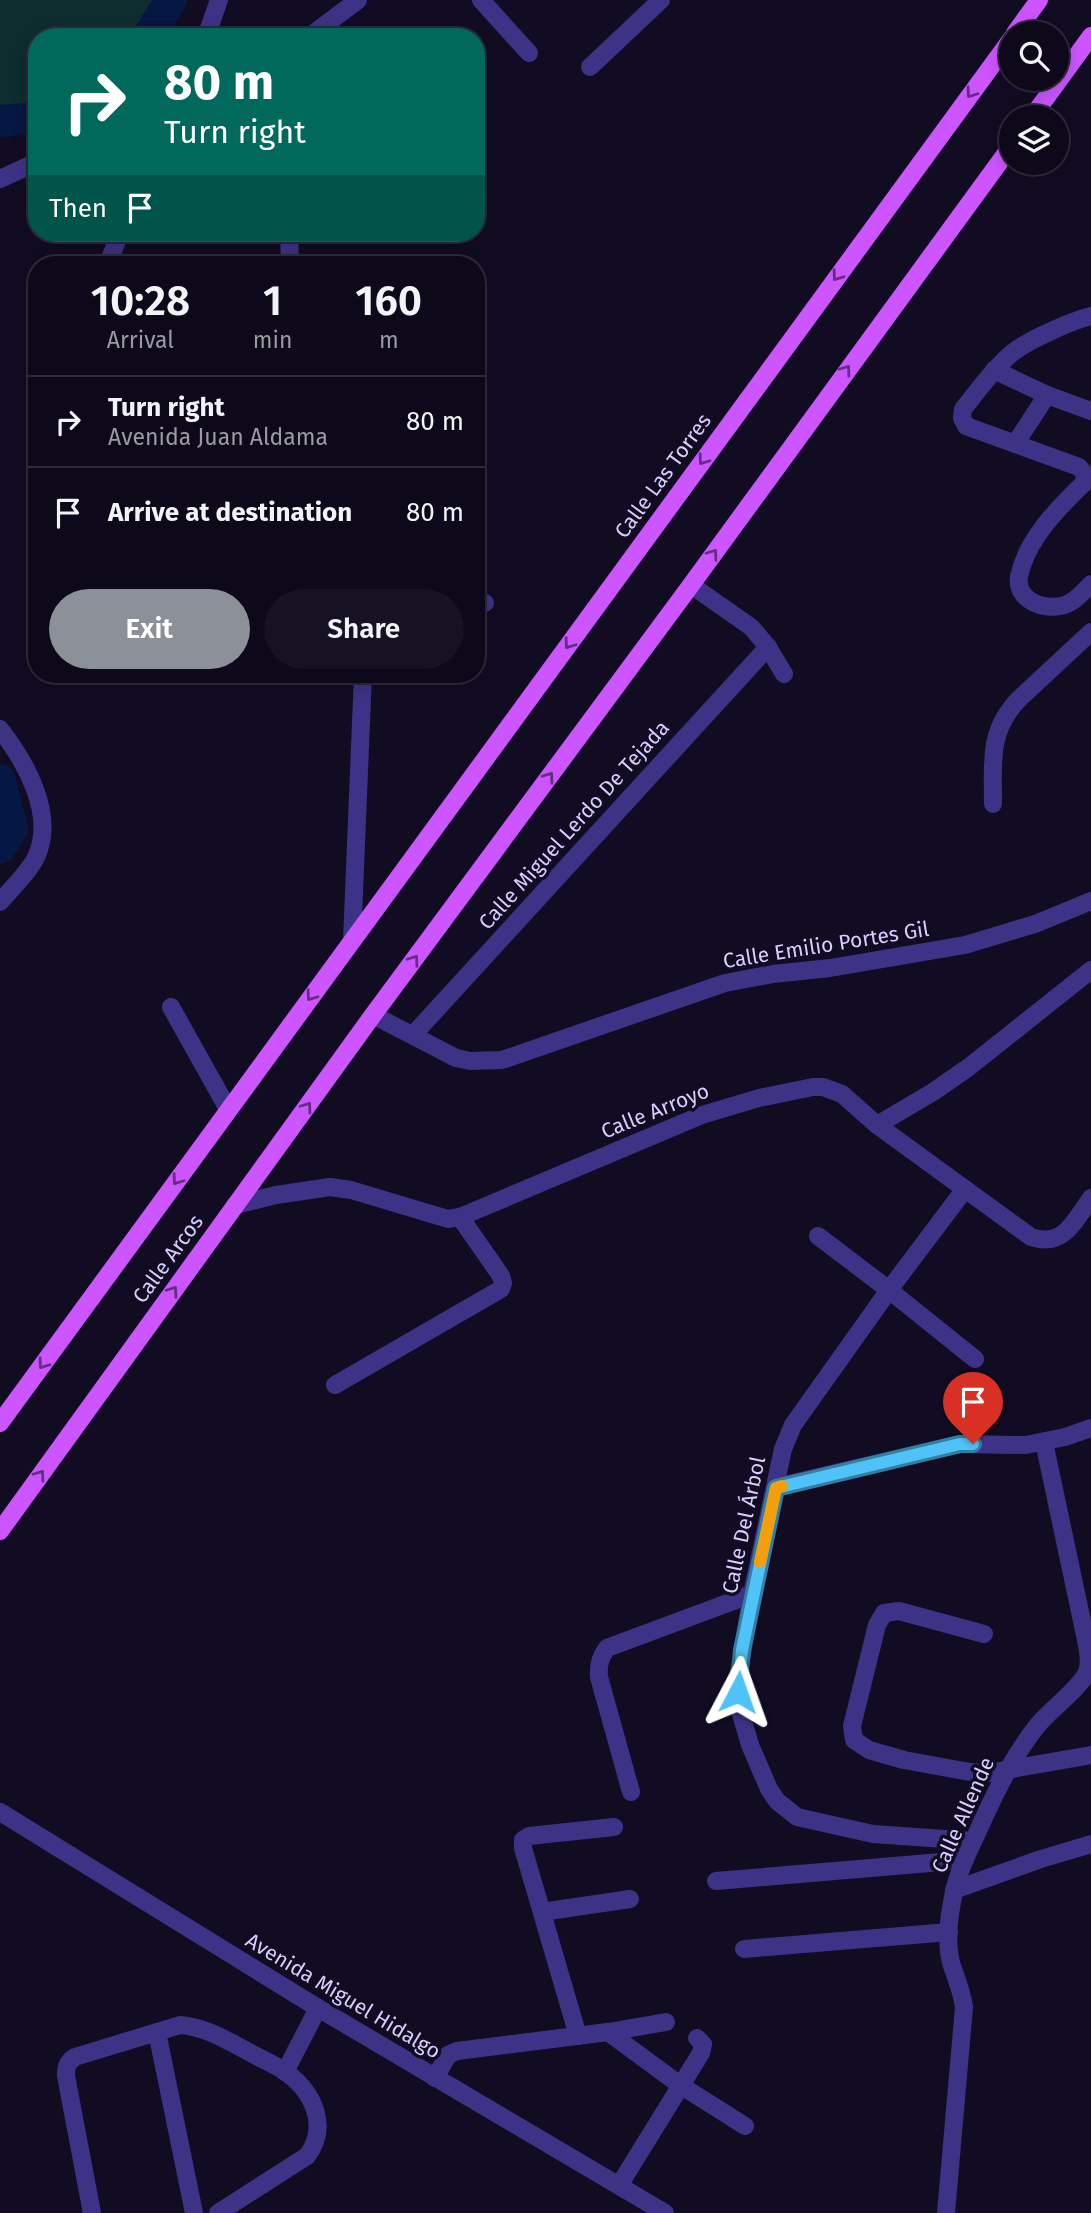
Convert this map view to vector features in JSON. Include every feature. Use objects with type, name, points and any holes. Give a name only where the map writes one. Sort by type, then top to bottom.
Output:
[{"type":"main road","points":[[1024,21],[1039,0]]},
{"type":"main road","points":[[1041,105],[1091,36]]},
{"type":"main road","name":"Calle Las Torres","points":[[352,941],[999,56]]},
{"type":"main road","points":[[373,1015],[999,163]]},
{"type":"main road","name":"Calle Arcos","points":[[0,1423],[352,941]]},
{"type":"main road","name":"Calle Arcos","points":[[0,1531],[373,1015]]},
{"type":"street","points":[[209,28],[219,0]]},
{"type":"street","points":[[321,28],[358,0]]},
{"type":"street","points":[[481,0],[529,53]]},
{"type":"street","points":[[590,67],[661,0]]},
{"type":"street","points":[[0,178],[28,166]]},
{"type":"street","points":[[1091,316],[1074,320],[1012,353],[994,370],[963,409],[962,418],[966,426],[1079,467],[1085,474],[1084,483],[1033,542],[1019,579],[1022,595],[1030,603],[1055,607],[1069,603],[1091,584]]},
{"type":"street","points":[[994,370],[1047,395],[1091,411]]},
{"type":"street","points":[[1015,444],[1047,395]]},
{"type":"street","points":[[691,585],[751,627],[768,647],[783,674]]},
{"type":"street","points":[[993,804],[993,748],[1001,722],[1019,699],[1091,632]]},
{"type":"street","name":"Calle Miguel Lerdo De Tejada","points":[[413,1035],[768,647]]},
{"type":"street","points":[[352,941],[363,683]]},
{"type":"street","points":[[0,729],[16,752],[34,787],[41,807],[42,824],[41,844],[36,858],[0,902]]},
{"type":"street","name":"Calle Emilio Portes Gil","points":[[373,1015],[456,1058],[470,1061],[502,1060],[725,984],[773,974],[830,968],[965,945],[1035,924],[1091,901]]},
{"type":"street","points":[[877,1125],[969,1067],[1091,970]]},
{"type":"street","points":[[171,1007],[228,1109]]},
{"type":"street","name":"Calle Arroyo","points":[[460,1217],[702,1115],[759,1098],[813,1087],[823,1087],[842,1094],[877,1125],[1031,1237],[1048,1241],[1057,1238],[1066,1232],[1091,1198]]},
{"type":"street","points":[[235,1205],[276,1195],[330,1187],[351,1190],[448,1219],[460,1217],[501,1276],[503,1283],[499,1292],[335,1385]]},
{"type":"street","name":"Calle Del Árbol","points":[[965,1189],[793,1425],[783,1449],[752,1594],[738,1692],[750,1745],[769,1789],[776,1801],[797,1817],[873,1833],[973,1841]]},
{"type":"street","points":[[818,1236],[975,1359]]},
{"type":"street","points":[[776,1488],[960,1444],[1044,1443],[1091,1428]]},
{"type":"street","name":"Calle Allende","points":[[946,2213],[964,2007],[951,1964],[949,1932],[954,1890],[1006,1770],[1038,1725],[1078,1685],[1088,1670],[1086,1640],[1044,1443]]},
{"type":"street","points":[[631,1792],[598,1677],[599,1660],[607,1648],[752,1594]]},
{"type":"street","points":[[984,1634],[899,1611],[884,1613],[877,1625],[852,1726],[852,1734],[859,1746],[904,1760],[958,1771],[989,1773],[1091,1755]]},
{"type":"street","name":"Avenida Miguel Hidalgo","points":[[7,1816],[318,2008],[665,2213]]},
{"type":"street","points":[[578,2036],[523,1848],[523,1840],[529,1836],[614,1827]]},
{"type":"street","points":[[954,1890],[1091,1844]]},
{"type":"street","points":[[716,1881],[965,1860]]},
{"type":"street","points":[[542,1912],[630,1899]]},
{"type":"street","points":[[744,1950],[949,1932]]},
{"type":"street","points":[[285,2072],[318,2008]]},
{"type":"street","points":[[435,2078],[448,2055],[457,2051],[608,2032],[666,2021]]},
{"type":"street","points":[[93,2213],[66,2067],[75,2057],[180,2025],[209,2031],[285,2072],[300,2084],[315,2107],[319,2122],[314,2148],[297,2164],[218,2213]]},
{"type":"street","points":[[157,2032],[194,2213]]},
{"type":"street","points":[[608,2032],[680,2085],[745,2126]]},
{"type":"street","points":[[620,2185],[701,2053],[703,2044],[697,2038]]},
{"type":"green space","points":[[0,0],[171,0],[154,28],[28,28],[28,119],[0,121]]},
{"type":"waterway","points":[[154,28],[171,0]]},
{"type":"waterway","points":[[0,121],[28,119]]},
{"type":"waterway","points":[[0,780],[12,829],[0,848]]},
{"type":"slow traffic","points":[[760,1562],[776,1488],[782,1486]]},
{"type":"route","points":[[738,1692],[752,1594],[776,1488],[960,1444],[973,1444]]}]
